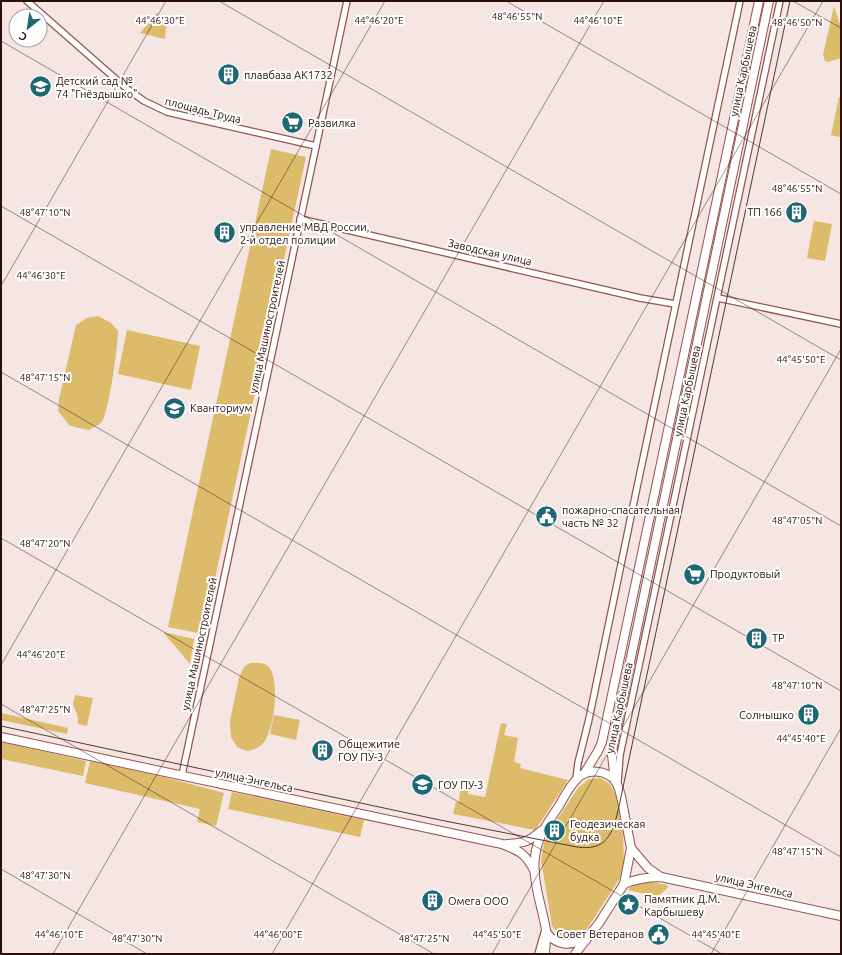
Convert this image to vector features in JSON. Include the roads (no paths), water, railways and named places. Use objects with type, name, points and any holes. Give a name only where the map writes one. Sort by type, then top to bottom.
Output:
[{"type":"street","name":"площадь Труда","points":[[28,1],[126,88],[154,107],[167,112],[316,146]]},
{"type":"street","name":"улица Машиностроителей","points":[[182,775],[347,1]]},
{"type":"street","name":"улица Карбышева","points":[[576,779],[578,763],[589,719],[675,304],[740,1]]},
{"type":"street","name":"улица Карбышева","points":[[584,774],[602,742],[759,1]]},
{"type":"street","name":"улица Карбышева","points":[[616,784],[612,743],[769,1]]},
{"type":"street","name":"улица Карбышева","points":[[616,784],[620,755],[780,1]]},
{"type":"street","name":"Заводская улица","points":[[300,219],[640,298],[675,304]]},
{"type":"street","points":[[718,298],[841,324]]},
{"type":"street","name":"улица Энгельса","points":[[1,737],[502,844],[524,855],[529,860],[535,872]]},
{"type":"street","name":"улица Карбышева","points":[[545,954],[544,946],[546,930],[535,872],[537,843],[543,830],[576,779],[591,771],[601,772],[610,776],[616,784],[621,796],[631,848],[624,884],[575,954]]},
{"type":"street","name":"улица Энгельса","points":[[502,844],[521,844],[534,838],[543,830]]},
{"type":"street","name":"улица Энгельса","points":[[631,848],[648,868],[661,877]]},
{"type":"street","name":"улица Энгельса","points":[[624,884],[641,878],[661,877],[841,916]]},
{"type":"street","points":[[538,954],[540,944],[546,930],[557,942],[567,944],[586,940]]},
{"type":"street","name":"улица Карбышева","points":[[580,954],[586,940]]},
{"type":"tram line","points":[[1,726],[440,820],[577,847],[587,848],[601,844],[606,840],[613,827],[618,811],[790,1]]},
{"type":"place","name":"плавбаза АК1732","points":[[228,75]]},
{"type":"place","name":"Детский сад № 74 \"Гнёздышко\"","points":[[40,87]]},
{"type":"place","name":"Развилка","points":[[292,123]]},
{"type":"place","name":"ТП 166","points":[[797,212]]},
{"type":"place","name":"управление МВД России, 2-й отдел полиции","points":[[224,233]]},
{"type":"place","name":"Кванториум","points":[[174,408]]},
{"type":"place","name":"пожарно-спасательная часть № 32","points":[[547,516]]},
{"type":"place","name":"Продуктовый","points":[[695,574]]},
{"type":"place","name":"ТР","points":[[757,638]]},
{"type":"place","name":"Солнышко","points":[[809,715]]},
{"type":"place","name":"Общежитие ГОУ ПУ-3","points":[[323,750]]},
{"type":"place","name":"ГОУ ПУ-3","points":[[423,785]]},
{"type":"place","name":"Геодезическая будка","points":[[555,830]]},
{"type":"place","name":"Омега ООО","points":[[433,901]]},
{"type":"place","name":"Памятник Д.М. Карбышеву","points":[[628,905]]},
{"type":"place","name":"Совет Ветеранов","points":[[659,934]]}]
